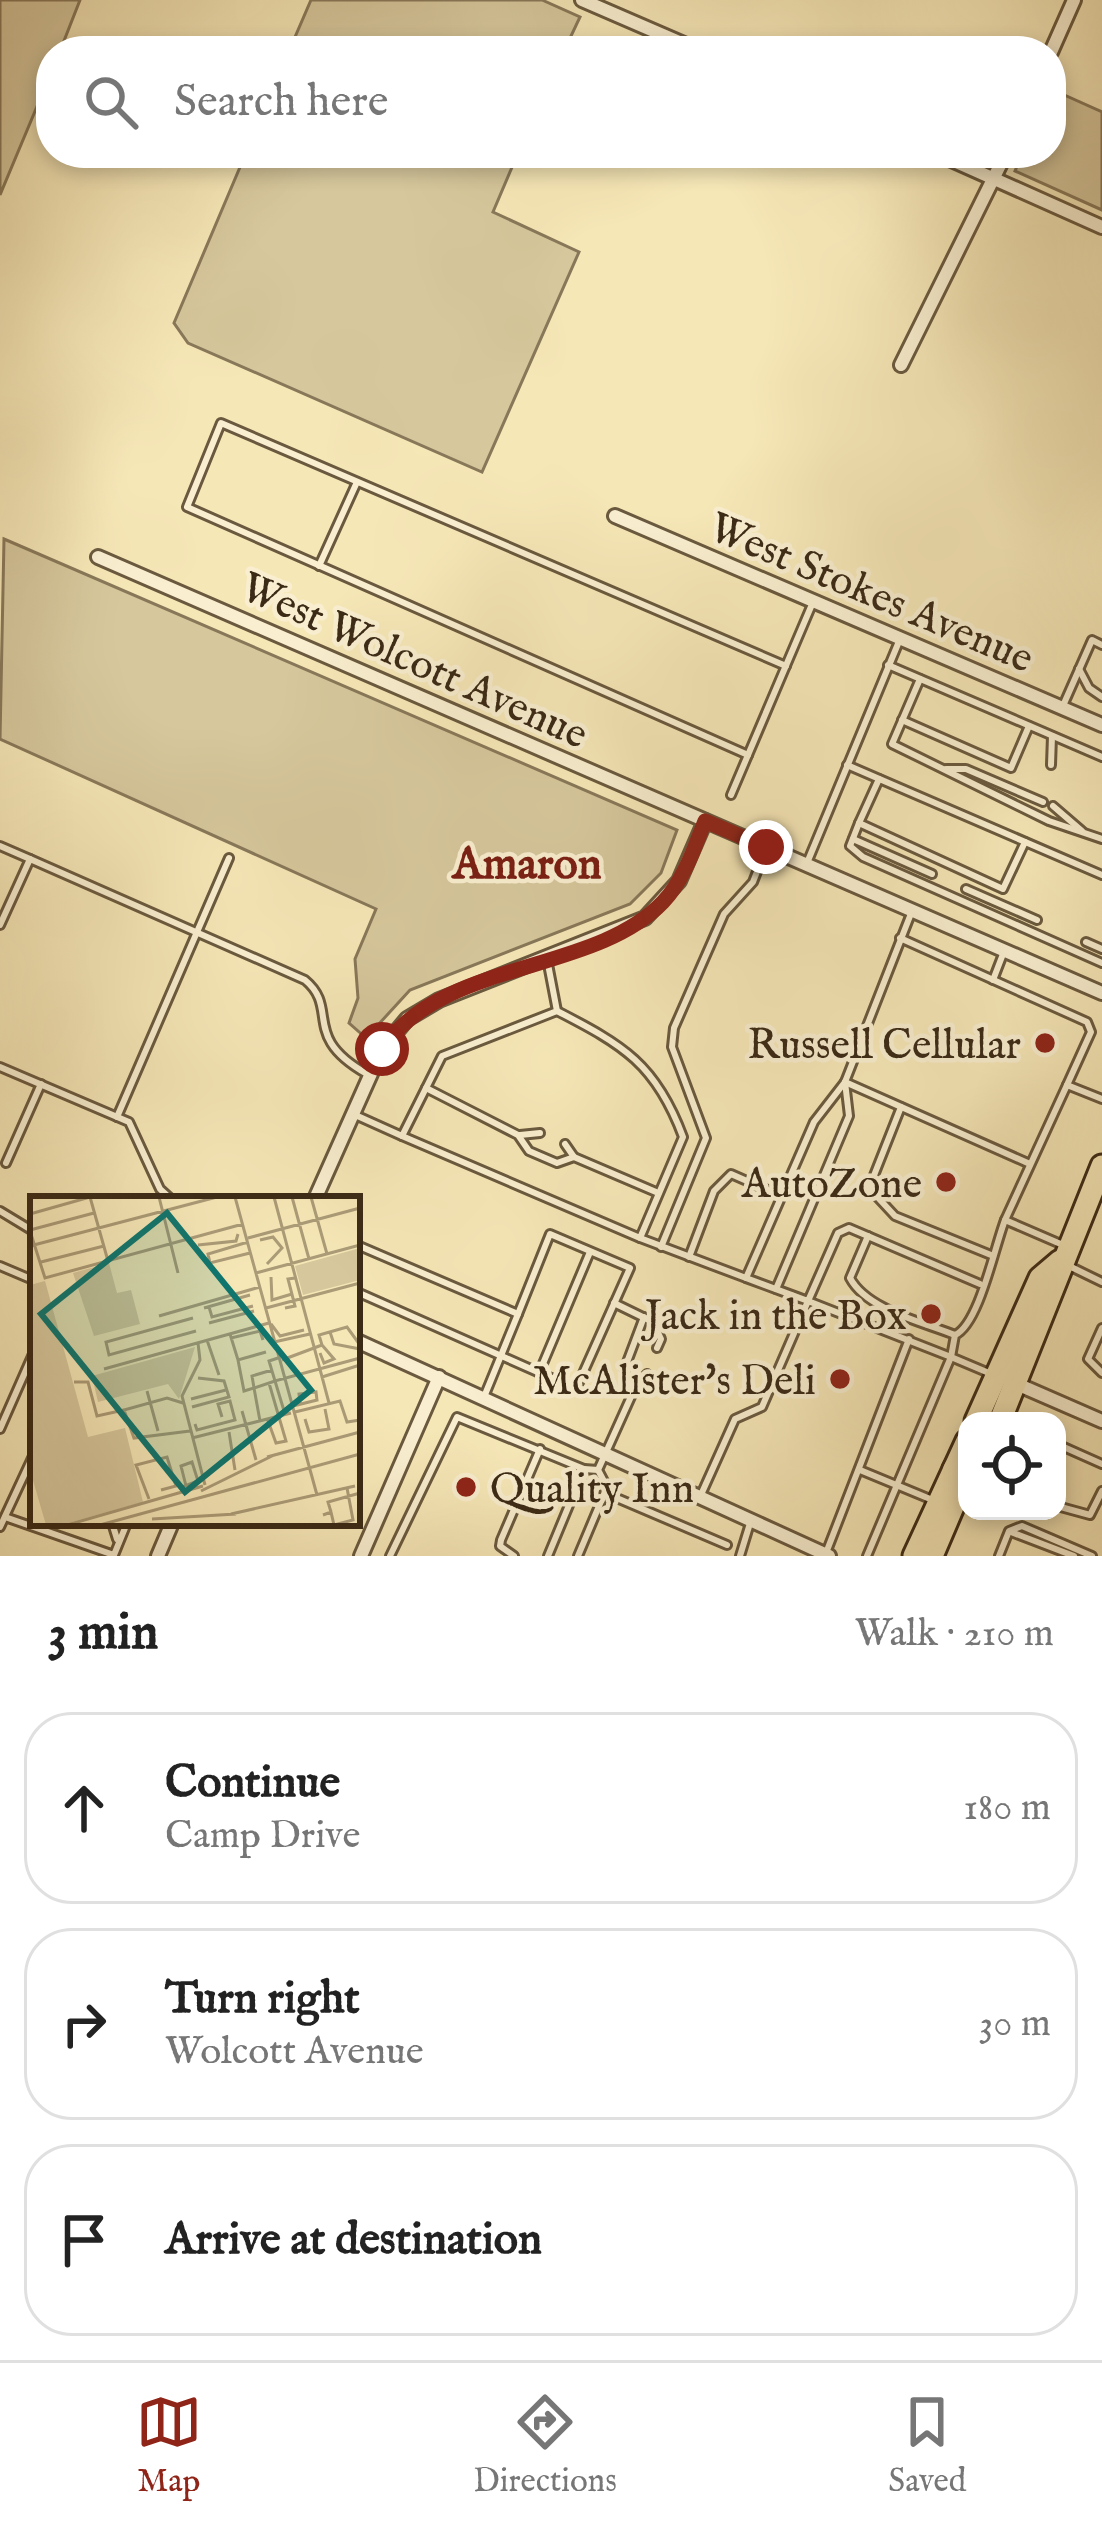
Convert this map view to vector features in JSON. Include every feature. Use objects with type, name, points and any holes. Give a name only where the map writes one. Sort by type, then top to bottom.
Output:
[{"type":"highway","points":[[983,1412],[1006,1380],[1054,1292],[1063,1254],[1102,1166]]},
{"type":"highway","points":[[1001,1412],[1006,1380]]},
{"type":"highway","points":[[914,1556],[958,1460]]},
{"type":"highway","points":[[932,1556],[958,1495],[954,1468]]},
{"type":"highway","points":[[942,1556],[958,1518]]},
{"type":"street","points":[[581,0],[665,36]]},
{"type":"street","points":[[1058,36],[1074,0]]},
{"type":"street","points":[[971,168],[1102,227]]},
{"type":"street","points":[[902,365],[999,168]]},
{"type":"street","name":"West Stokes Avenue","points":[[615,516],[1102,725]]},
{"type":"street","name":"West Wolcott Avenue","points":[[98,557],[1101,989]]},
{"type":"street","points":[[316,1196],[393,1034],[423,1007],[623,930],[664,901],[688,865],[705,821]]},
{"type":"street","points":[[360,1341],[826,1556]]},
{"type":"street","points":[[362,1556],[440,1377]]},
{"type":"street","points":[[1006,1380],[1102,1421]]},
{"type":"street","points":[[158,1556],[171,1526]]},
{"type":"lane","points":[[748,754],[187,507],[221,423],[786,666]]},
{"type":"lane","points":[[319,566],[358,482]]},
{"type":"lane","points":[[731,795],[813,602]]},
{"type":"lane","points":[[806,865],[900,639]]},
{"type":"lane","points":[[1062,708],[1092,640],[1102,645]]},
{"type":"lane","points":[[888,665],[1102,758]]},
{"type":"lane","points":[[1079,669],[1089,688],[1102,697]]},
{"type":"lane","points":[[920,679],[892,744],[1102,839]]},
{"type":"lane","points":[[902,720],[1011,768],[1029,726]]},
{"type":"lane","points":[[1052,736],[1052,766]]},
{"type":"lane","points":[[848,765],[1102,875]]},
{"type":"lane","points":[[943,770],[966,769],[1043,802]]},
{"type":"lane","points":[[879,779],[850,846],[862,857],[1102,964]]},
{"type":"lane","points":[[1053,806],[1084,833]]},
{"type":"lane","points":[[859,823],[1003,889],[1025,842]]},
{"type":"lane","points":[[853,838],[932,874]]},
{"type":"lane","points":[[0,846],[314,988],[329,1046],[370,1076]]},
{"type":"lane","points":[[661,1247],[706,1138],[672,1047],[674,1028],[724,914],[753,882],[766,847]]},
{"type":"lane","points":[[117,1117],[229,858]]},
{"type":"lane","points":[[0,925],[30,859]]},
{"type":"lane","points":[[966,889],[1037,920]]},
{"type":"lane","points":[[746,1278],[814,1122],[845,1082],[912,910]]},
{"type":"lane","points":[[867,1556],[951,1357],[955,1335],[969,1326],[1005,1220],[1091,1032],[1087,1022],[900,938]]},
{"type":"lane","points":[[1086,942],[1102,949]]},
{"type":"lane","points":[[993,980],[1004,950]]},
{"type":"lane","points":[[547,958],[557,1011]]},
{"type":"lane","points":[[402,1136],[442,1056],[557,1011],[622,1045],[668,1095],[683,1137],[640,1238]]},
{"type":"lane","points":[[0,1067],[117,1117],[137,1132],[160,1189],[168,1196]]},
{"type":"lane","points":[[845,1082],[1030,1165]]},
{"type":"lane","points":[[776,1289],[849,1116],[845,1082]]},
{"type":"lane","points":[[6,1163],[41,1084]]},
{"type":"lane","points":[[1067,1085],[1102,1099]]},
{"type":"lane","points":[[426,1088],[518,1135],[529,1151],[557,1163],[574,1156]]},
{"type":"lane","points":[[901,1107],[869,1189],[896,1216],[992,1255]]},
{"type":"lane","points":[[353,1114],[661,1247],[1006,1380]]},
{"type":"lane","points":[[518,1135],[540,1132]]},
{"type":"lane","points":[[565,1144],[574,1156],[657,1192]]},
{"type":"lane","points":[[689,1257],[714,1191],[731,1174],[782,1196]]},
{"type":"lane","points":[[0,1210],[30,1229]]},
{"type":"lane","points":[[1005,1220],[1102,1282]]},
{"type":"lane","points":[[700,1497],[735,1418],[762,1407],[838,1233],[848,1228],[980,1284]]},
{"type":"lane","points":[[360,1293],[500,1357],[576,1389],[630,1268],[550,1234],[518,1314],[500,1357],[484,1397]]},
{"type":"lane","points":[[868,1236],[850,1278],[853,1285],[883,1305],[955,1335]]},
{"type":"lane","points":[[360,1246],[518,1314]]},
{"type":"lane","points":[[539,1373],[590,1252]]},
{"type":"lane","points":[[0,1265],[30,1279]]},
{"type":"lane","points":[[614,1303],[653,1322],[661,1339],[657,1348]]},
{"type":"lane","points":[[634,1390],[624,1370],[644,1317]]},
{"type":"lane","points":[[1102,1328],[1088,1359],[1102,1372]]},
{"type":"lane","points":[[826,1556],[909,1339]]},
{"type":"lane","points":[[0,1430],[29,1374]]},
{"type":"lane","points":[[598,1470],[634,1390],[647,1374]]},
{"type":"lane","points":[[390,1556],[447,1429],[458,1418],[584,1469],[598,1470]]},
{"type":"lane","points":[[1066,1448],[1102,1464]]},
{"type":"lane","points":[[514,1556],[500,1546],[501,1540],[540,1449]]},
{"type":"lane","points":[[0,1527],[30,1462]]},
{"type":"lane","points":[[548,1556],[584,1469]]},
{"type":"lane","points":[[578,1556],[608,1486],[598,1470]]},
{"type":"lane","points":[[860,1470],[938,1502]]},
{"type":"lane","points":[[1066,1508],[1090,1515],[1102,1491]]},
{"type":"lane","points":[[604,1493],[727,1545]]},
{"type":"lane","points":[[0,1498],[11,1503]]},
{"type":"lane","points":[[4,1517],[30,1524]]},
{"type":"lane","points":[[740,1556],[751,1520]]},
{"type":"lane","points":[[37,1526],[114,1556],[126,1526]]},
{"type":"lane","points":[[113,1526],[118,1543]]},
{"type":"lane","points":[[999,1556],[1009,1531],[1022,1526],[1092,1556]]},
{"type":"lane","points":[[1009,1531],[1074,1556]]},
{"type":"shaded area","points":[[0,0],[80,0],[66,36],[36,36],[36,109],[0,195]]},
{"type":"shaded area","points":[[311,0],[542,0],[580,17],[571,36],[295,36]]},
{"type":"shaded area","points":[[1066,96],[1102,112],[1102,210],[1015,171],[1066,168]]},
{"type":"shaded area","points":[[240,168],[512,168],[493,212],[579,252],[482,472],[188,343],[174,323]]},
{"type":"shaded area","points":[[4,539],[677,830],[661,873],[630,904],[410,990],[366,1038],[349,1023],[358,998],[355,959],[376,909],[0,739]]},
{"type":"place","name":"Russell Cellular","points":[[1045,1043]]},
{"type":"place","name":"AutoZone","points":[[946,1182]]},
{"type":"place","name":"Jack in the Box","points":[[931,1314]]},
{"type":"place","name":"McAlister's Deli","points":[[840,1379]]},
{"type":"place","name":"Quality Inn","points":[[466,1487]]},
{"type":"district","name":"Amaron","points":[[527,862]]},
{"type":"route","points":[[382,1049],[406,1019],[423,1007],[645,918],[679,881],[705,821],[766,847]]}]
